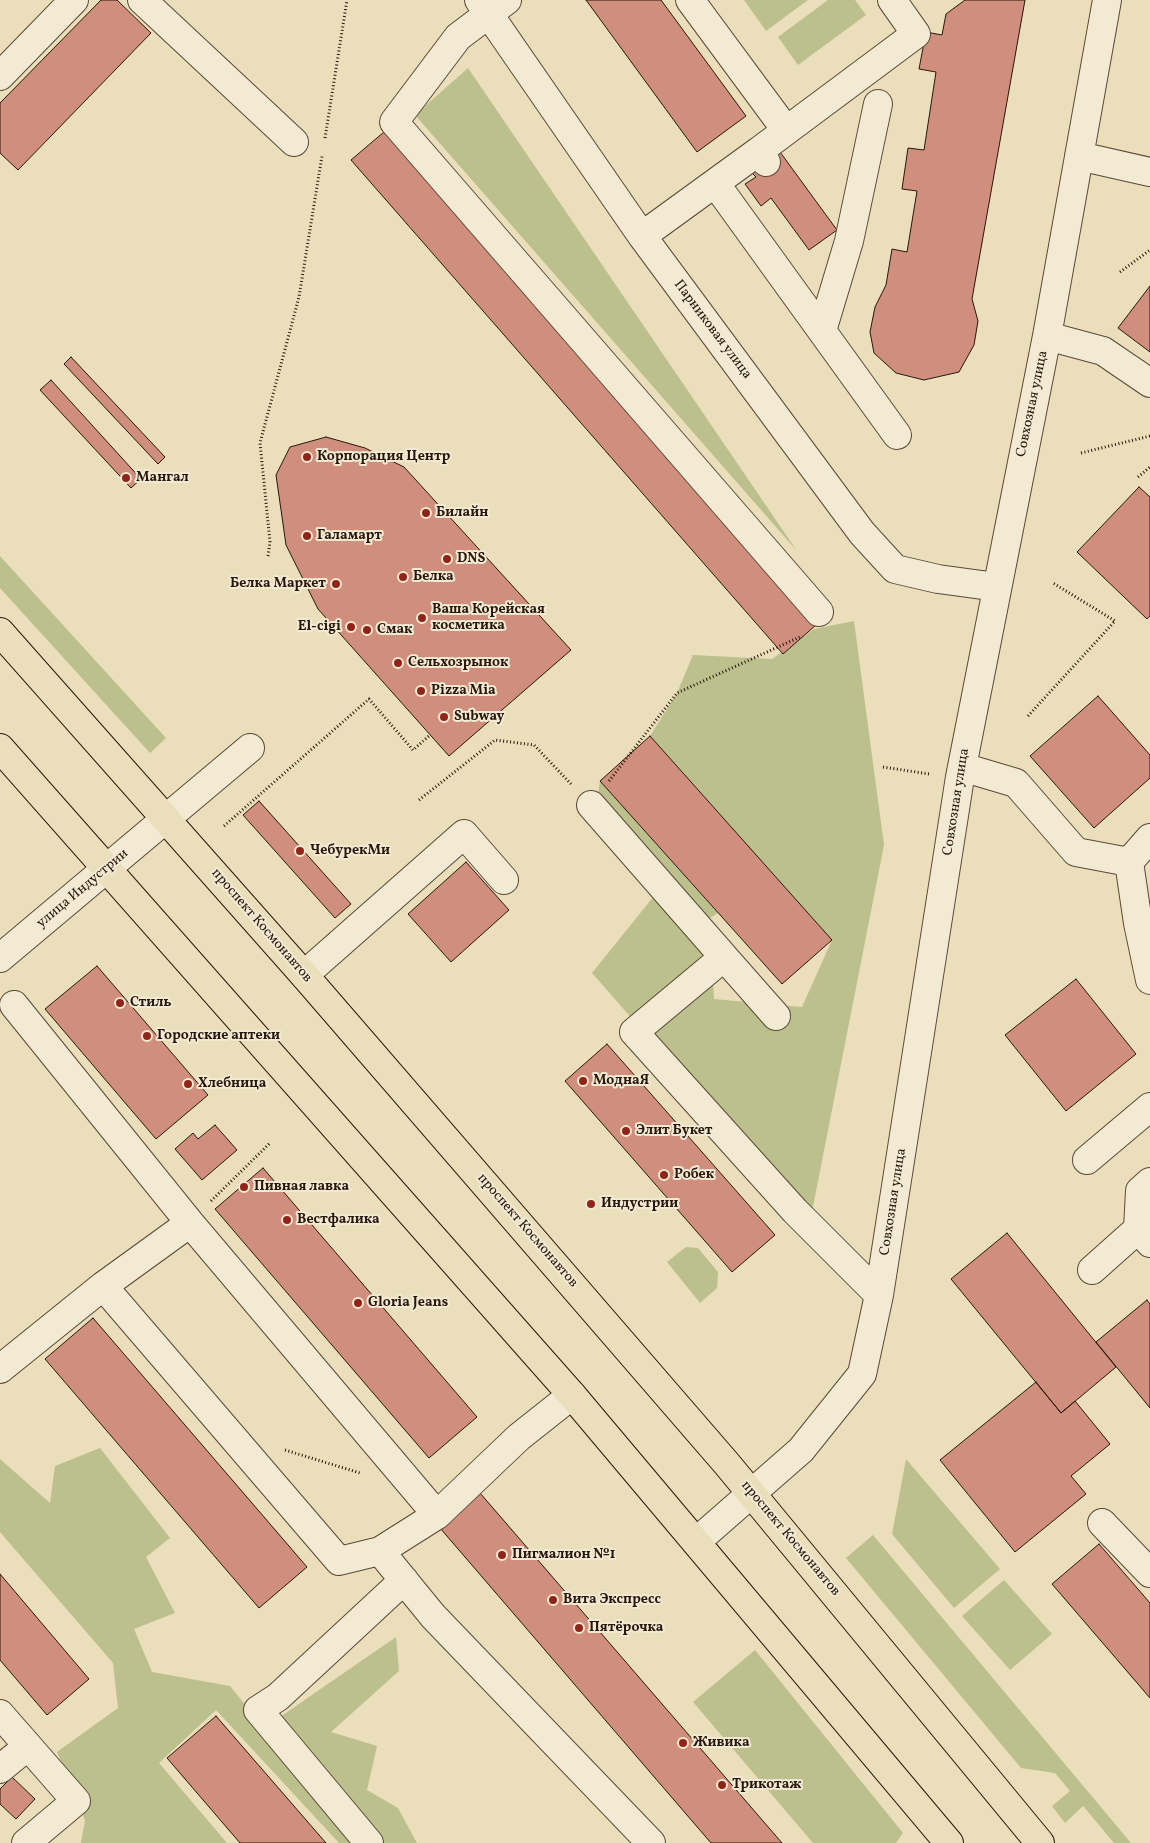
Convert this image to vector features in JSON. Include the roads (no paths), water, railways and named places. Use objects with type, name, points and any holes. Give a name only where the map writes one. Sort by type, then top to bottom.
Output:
[{"type":"main road","name":"проспект Космонавтов","points":[[0,632],[304,974],[752,1493],[1040,1843]]},
{"type":"main road","points":[[0,748],[572,1395],[697,1541],[949,1843]]},
{"type":"street","points":[[0,76],[74,0]]},
{"type":"street","points":[[142,0],[294,142]]},
{"type":"street","points":[[690,0],[786,130]]},
{"type":"street","points":[[642,236],[715,183],[762,156],[786,130],[916,34],[892,0]]},
{"type":"street","name":"Совхозная улица","points":[[697,1541],[801,1450],[862,1374],[879,1295],[962,766],[1047,336],[1107,0]]},
{"type":"street","points":[[491,5],[458,37],[394,122],[820,612]]},
{"type":"street","name":"Парниковая улица","points":[[491,5],[642,236],[862,533],[895,569],[938,579],[997,588]]},
{"type":"street","points":[[822,331],[849,240],[878,104]]},
{"type":"street","points":[[1079,156],[1150,172]]},
{"type":"street","points":[[715,183],[897,435]]},
{"type":"street","points":[[1047,336],[1103,351],[1150,383]]},
{"type":"street","name":"улица Индустрии","points":[[0,958],[250,748]]},
{"type":"street","points":[[962,766],[1016,783],[1076,852],[1129,862]]},
{"type":"street","points":[[591,805],[776,1016]]},
{"type":"street","points":[[304,974],[464,834],[504,880]]},
{"type":"street","points":[[1150,838],[1129,862],[1138,923],[1150,980]]},
{"type":"street","points":[[724,957],[634,1032],[795,1210],[879,1295]]},
{"type":"street","points":[[14,1006],[190,1223],[437,1515]]},
{"type":"street","points":[[1087,1160],[1150,1107]]},
{"type":"street","points":[[1092,1270],[1144,1236],[1140,1191],[1150,1182]]},
{"type":"street","points":[[0,1369],[103,1286],[190,1223]]},
{"type":"street","points":[[103,1286],[339,1561],[380,1551],[437,1515],[519,1437],[572,1395]]},
{"type":"street","points":[[1102,1523],[1150,1573]]},
{"type":"street","points":[[380,1551],[433,1616],[651,1843]]},
{"type":"street","points":[[369,1843],[258,1710],[278,1697],[404,1580]]},
{"type":"street","points":[[0,1714],[76,1801],[26,1843]]},
{"type":"street","points":[[0,1768],[28,1746]]},
{"type":"place","name":"Корпорация Центр","points":[[307,457]]},
{"type":"place","name":"Мангал","points":[[126,478]]},
{"type":"place","name":"Билайн","points":[[426,513]]},
{"type":"place","name":"Галамарт","points":[[307,536]]},
{"type":"place","name":"DNS","points":[[447,559]]},
{"type":"place","name":"Белка","points":[[403,577]]},
{"type":"place","name":"Белка Маркет","points":[[336,584]]},
{"type":"place","name":"Ваша Корейская косметика","points":[[422,618]]},
{"type":"place","name":"El-cigi","points":[[351,627]]},
{"type":"place","name":"Смак","points":[[367,630]]},
{"type":"place","name":"Сельхозрынок","points":[[398,663]]},
{"type":"place","name":"Pizza Mia","points":[[421,691]]},
{"type":"place","name":"Subway","points":[[444,717]]},
{"type":"place","name":"ЧебурекМи","points":[[300,851]]},
{"type":"place","name":"Стиль","points":[[120,1003]]},
{"type":"place","name":"Городские аптеки","points":[[147,1036]]},
{"type":"place","name":"МоднаЯ","points":[[583,1081]]},
{"type":"place","name":"Хлебница","points":[[188,1084]]},
{"type":"place","name":"Элит Букет","points":[[626,1131]]},
{"type":"place","name":"Робек","points":[[664,1175]]},
{"type":"place","name":"Пивная лавка","points":[[244,1187]]},
{"type":"place","name":"Индустрии","points":[[591,1204]]},
{"type":"place","name":"Вестфалика","points":[[287,1220]]},
{"type":"place","name":"Gloria Jeans","points":[[358,1303]]},
{"type":"place","name":"Пигмалион №1","points":[[502,1555]]},
{"type":"place","name":"Вита Экспресс","points":[[553,1600]]},
{"type":"place","name":"Пятёрочка","points":[[579,1628]]},
{"type":"place","name":"Живика","points":[[683,1743]]},
{"type":"place","name":"Трикотаж","points":[[722,1785]]}]
